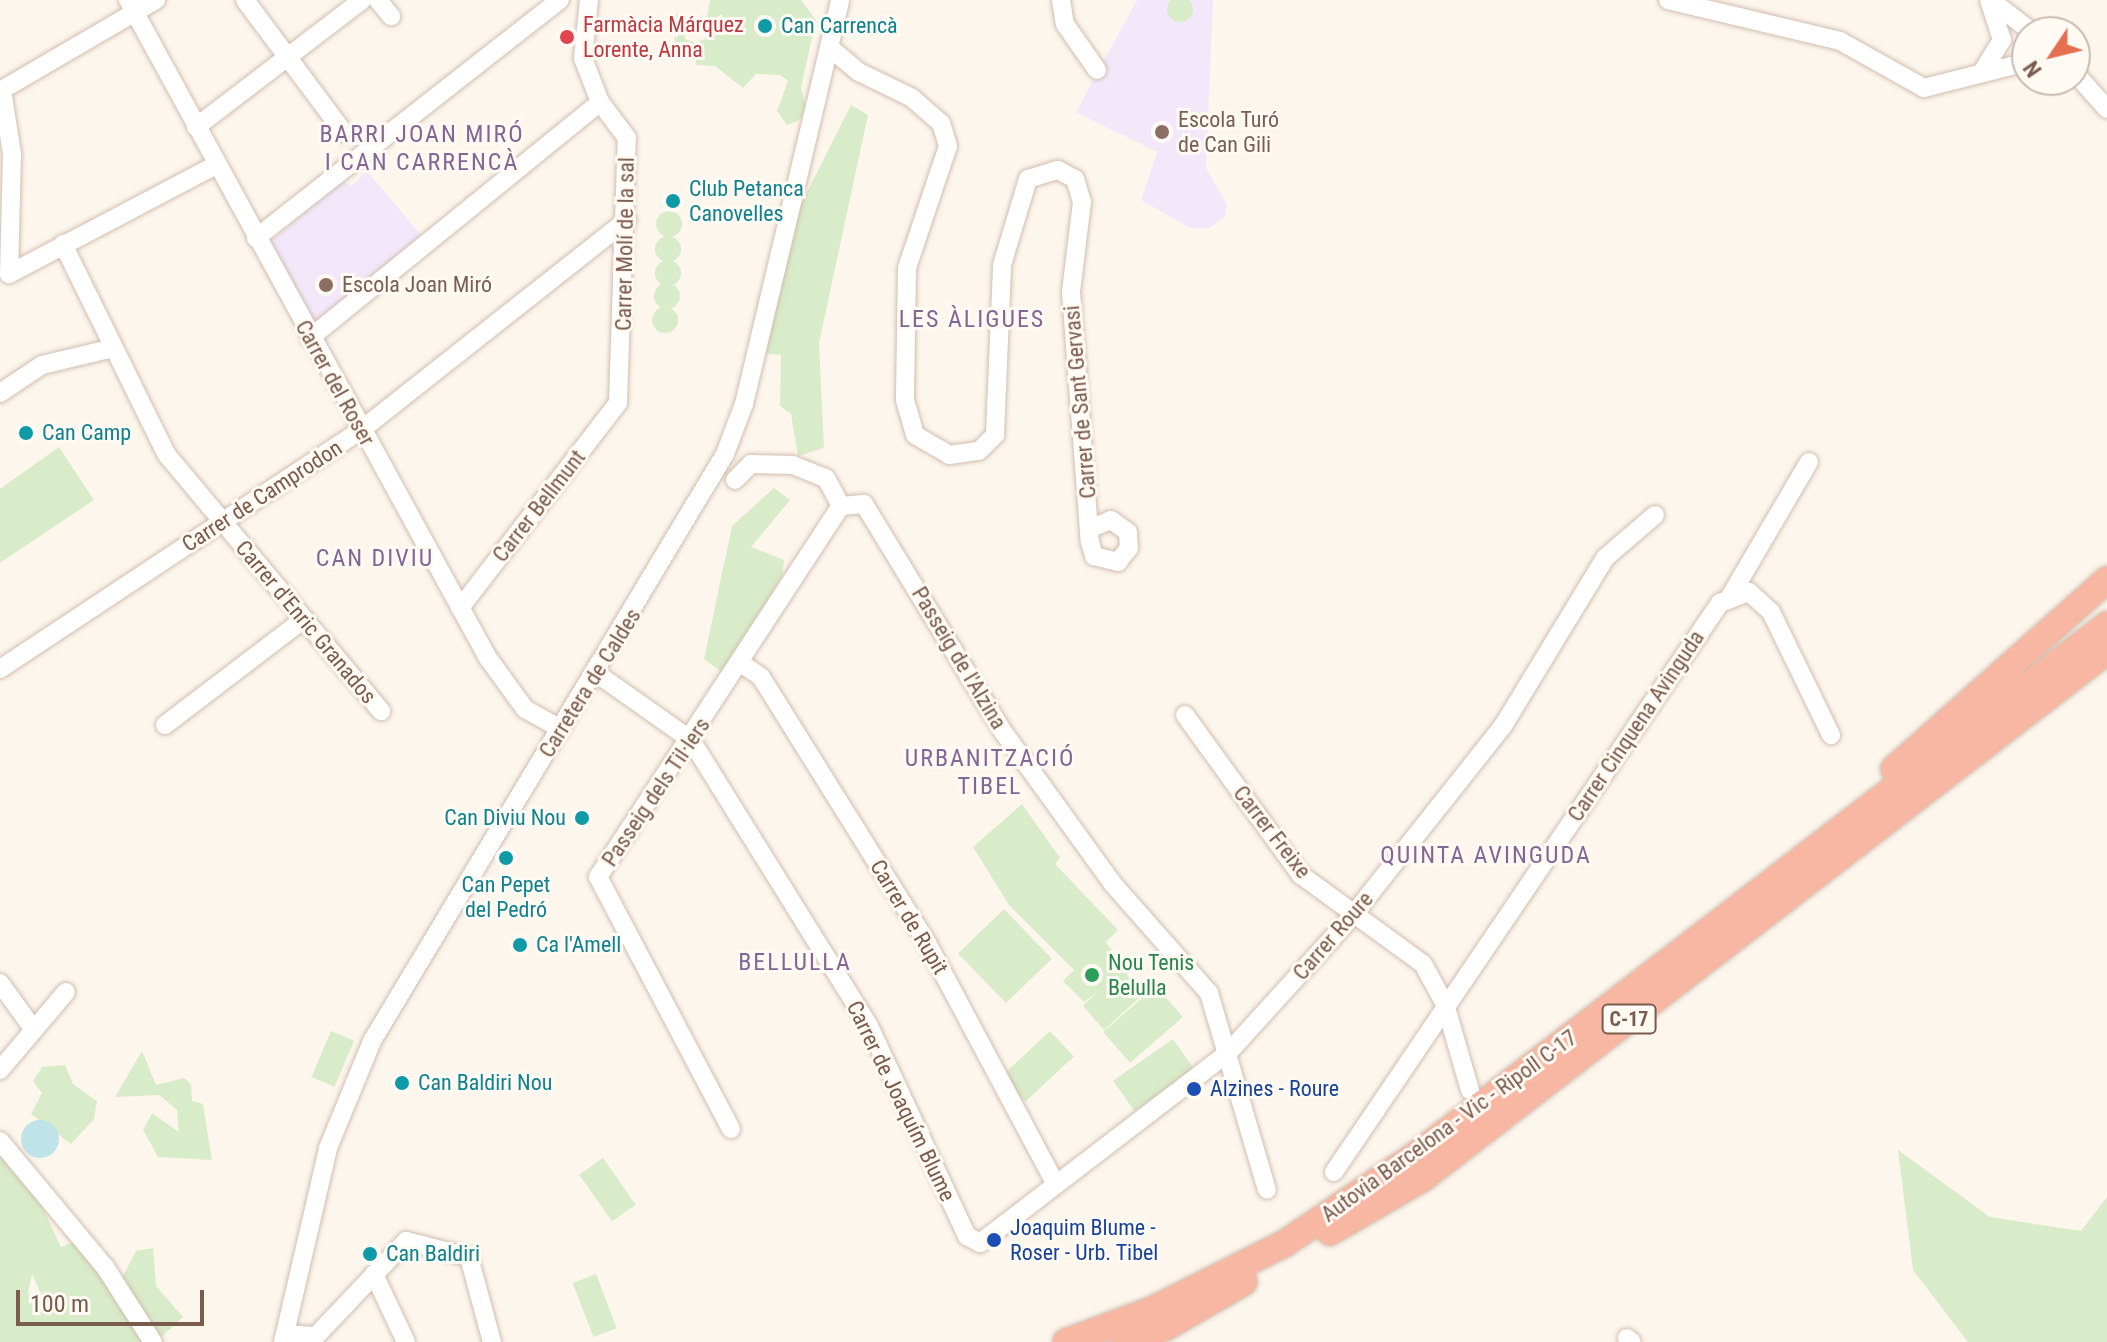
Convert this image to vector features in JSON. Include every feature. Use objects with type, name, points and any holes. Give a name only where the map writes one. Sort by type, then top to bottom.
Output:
[{"type":"highway","points":[[1762,892],[2107,580]]},
{"type":"highway","name":"Autovia Barcelona - Vic - Ripoll C-17","points":[[1066,1342],[1152,1310],[1284,1244],[1416,1155],[2107,625]]},
{"type":"highway","name":"Autovia Barcelona - Vic - Ripoll C-17","points":[[1123,1342],[1166,1327],[1423,1178],[2107,651]]},
{"type":"street","points":[[156,0],[132,8],[1,90],[12,154],[3,230],[9,274],[216,165]]},
{"type":"street","points":[[245,0],[344,133]]},
{"type":"street","points":[[196,127],[362,0]]},
{"type":"street","points":[[378,0],[391,16]]},
{"type":"street","points":[[256,238],[560,0]]},
{"type":"street","name":"Carrer Molí de la sal","points":[[589,0],[583,58],[600,102],[627,138],[627,220],[618,403]]},
{"type":"street","name":"Carretera de Caldes","points":[[284,1338],[328,1148],[372,1041],[596,673],[730,442],[840,0]]},
{"type":"street","points":[[1061,0],[1065,24],[1097,70]]},
{"type":"street","points":[[1668,0],[1840,41],[1924,88],[2011,66]]},
{"type":"street","points":[[1982,72],[2002,40],[1990,0]]},
{"type":"street","points":[[1990,0],[2011,16]]},
{"type":"street","name":"Carrer del Roser","points":[[132,8],[460,608],[513,696],[561,729]]},
{"type":"street","name":"Carrer de Sant Gervasi","points":[[829,47],[859,72],[912,98],[941,123],[948,146],[907,268],[905,400],[915,435],[949,455],[979,451],[995,435],[1002,265],[1028,179],[1058,170],[1075,179],[1082,202],[1071,292],[1094,527]]},
{"type":"street","points":[[2091,92],[2107,109]]},
{"type":"street","points":[[310,338],[600,102]]},
{"type":"street","name":"Carrer de Camprodon","points":[[0,669],[361,430],[627,220]]},
{"type":"street","name":"Carrer d'Enric Granados","points":[[63,244],[109,349],[167,455],[381,711]]},
{"type":"street","points":[[0,393],[42,365],[109,349]]},
{"type":"street","name":"Carrer Bellmunt","points":[[460,608],[618,403]]},
{"type":"street","name":"Carrer Cinquena Avinguda","points":[[1334,1172],[1445,1004],[1728,600],[1809,462]]},
{"type":"street","points":[[735,480],[751,464],[793,465],[826,478],[841,506]]},
{"type":"street","name":"Passeig de l'Alzina","points":[[841,506],[864,504],[1004,733],[1112,883],[1209,993],[1267,1190]]},
{"type":"street","name":"Passeig dels Til·lers","points":[[731,1129],[598,877],[742,664],[841,506]]},
{"type":"street","name":"Carrer Roure","points":[[967,1236],[980,1243],[1228,1053],[1353,915],[1503,726],[1605,558],[1655,515]]},
{"type":"street","points":[[1728,600],[1749,592],[1771,612],[1831,735]]},
{"type":"street","points":[[165,725],[304,619]]},
{"type":"street","name":"Carrer de Rupit","points":[[742,664],[761,677],[927,943],[1056,1185]]},
{"type":"street","name":"Carrer de Joaquím Blume","points":[[596,673],[691,740],[869,1026],[967,1236]]},
{"type":"street","name":"Carrer Freixe","points":[[1185,715],[1301,875],[1423,964],[1445,1004],[1470,1090]]},
{"type":"street","points":[[0,983],[34,1030]]},
{"type":"street","points":[[0,1070],[66,992]]},
{"type":"street","points":[[0,1141],[105,1267],[153,1342]]},
{"type":"street","points":[[284,1338],[316,1336],[406,1241],[469,1257],[492,1342]]},
{"type":"street","points":[[374,1274],[406,1342]]},
{"type":"shaded area","name":"Escola Turó de Can Gili","points":[[1137,0],[1213,0],[1206,168],[1227,204],[1225,216],[1210,228],[1190,228],[1141,200],[1157,152],[1076,112]]},
{"type":"shaded area","name":"Escola Joan Miró","points":[[367,171],[421,235],[313,325],[266,245],[342,181],[351,186]]},
{"type":"green space","points":[[1180,-4],[1189,0],[1193,9],[1189,18],[1180,22],[1171,18],[1167,9],[1171,0]]},
{"type":"green space","points":[[710,0],[801,0],[816,20],[801,88],[807,113],[797,121],[787,125],[777,111],[788,81],[780,75],[756,74],[743,88],[715,66],[696,65],[696,50],[674,49],[676,14],[683,15],[685,39],[695,43],[724,31],[722,14],[706,24]]},
{"type":"green space","points":[[851,105],[868,115],[819,343],[824,448],[798,456],[791,414],[780,406],[781,355],[761,353],[794,218]]},
{"type":"green space","points":[[669,211],[678,215],[682,224],[678,233],[669,237],[660,233],[656,224],[660,215]]},
{"type":"green space","points":[[668,236],[677,240],[681,249],[677,258],[668,262],[659,258],[655,249],[659,240]]},
{"type":"green space","points":[[668,260],[677,264],[681,273],[677,282],[668,286],[659,282],[655,273],[659,264]]},
{"type":"green space","points":[[667,283],[676,287],[680,296],[676,305],[667,309],[658,305],[654,296],[658,287]]},
{"type":"green space","points":[[665,307],[674,311],[678,320],[674,329],[665,333],[656,329],[652,320],[656,311]]},
{"type":"green space","points":[[59,447],[94,500],[0,563],[0,489]]},
{"type":"green space","points":[[774,488],[790,500],[751,547],[784,560],[782,576],[723,673],[704,659],[732,526]]},
{"type":"green space","points":[[1022,804],[1060,858],[1055,864],[1118,930],[1106,942],[1141,996],[1104,1030],[1083,1006],[1098,991],[1084,1002],[1063,981],[1074,970],[1009,905],[973,847]]},
{"type":"green space","points":[[1004,909],[1052,959],[1006,1003],[958,953]]},
{"type":"green space","points":[[1156,986],[1183,1017],[1130,1063],[1103,1032]]},
{"type":"green space","points":[[331,1031],[354,1041],[334,1087],[311,1077]]},
{"type":"green space","points":[[1050,1031],[1074,1057],[1026,1102],[1002,1076]]},
{"type":"green space","points":[[1173,1039],[1194,1069],[1134,1111],[1113,1081]]},
{"type":"green space","points":[[142,1051],[156,1085],[184,1078],[191,1084],[192,1101],[203,1104],[212,1160],[158,1157],[143,1130],[152,1113],[179,1132],[177,1110],[159,1095],[115,1097]]},
{"type":"green space","points":[[65,1065],[73,1084],[97,1101],[94,1119],[71,1144],[31,1114],[42,1093],[33,1081],[42,1067]]},
{"type":"green space","points":[[1898,1150],[1990,1217],[2081,1231],[2107,1197],[2107,1342],[1968,1342],[1913,1270]]},
{"type":"green space","points":[[0,1151],[41,1204],[61,1247],[73,1242],[121,1280],[136,1251],[153,1248],[156,1286],[183,1317],[156,1342],[0,1342]],"holes":[[[32,1275],[51,1317],[28,1292]]]},
{"type":"green space","points":[[603,1158],[636,1205],[612,1221],[579,1175]]},
{"type":"green space","points":[[596,1274],[617,1328],[593,1337],[573,1283]]},
{"type":"water","points":[[40,1120],[54,1125],[59,1139],[54,1153],[40,1158],[26,1153],[21,1139],[26,1125]]},
{"type":"place","name":"Can Carrencà","points":[[765,26]]},
{"type":"place","name":"Farmàcia Márquez Lorente, Anna","points":[[567,37]]},
{"type":"place","name":"Escola Turó de Can Gili","points":[[1162,132]]},
{"type":"place","name":"Club Petanca Canovelles","points":[[673,201]]},
{"type":"place","name":"Escola Joan Miró","points":[[326,285]]},
{"type":"place","name":"Can Camp","points":[[26,433]]},
{"type":"place","name":"Can Diviu Nou","points":[[582,818]]},
{"type":"place","name":"Can Pepet del Pedró","points":[[506,858]]},
{"type":"place","name":"Ca l'Amell","points":[[520,945]]},
{"type":"place","name":"Nou Tenis Belulla","points":[[1092,975]]},
{"type":"place","name":"Can Baldiri Nou","points":[[402,1083]]},
{"type":"place","name":"Alzines - Roure","points":[[1194,1089]]},
{"type":"place","name":"Joaquim Blume - Roser - Urb. Tibel","points":[[994,1240]]},
{"type":"place","name":"Can Baldiri","points":[[370,1254]]},
{"type":"district","name":"BARRI JOAN MIRÓ I CAN CARRENCÀ","points":[[422,149]]},
{"type":"district","name":"LES ÀLIGUES","points":[[972,320]]},
{"type":"district","name":"CAN DIVIU","points":[[375,559]]},
{"type":"district","name":"URBANITZACIÓ TIBEL","points":[[990,773]]},
{"type":"district","name":"QUINTA AVINGUDA","points":[[1486,856]]},
{"type":"district","name":"BELLULLA","points":[[795,963]]}]
